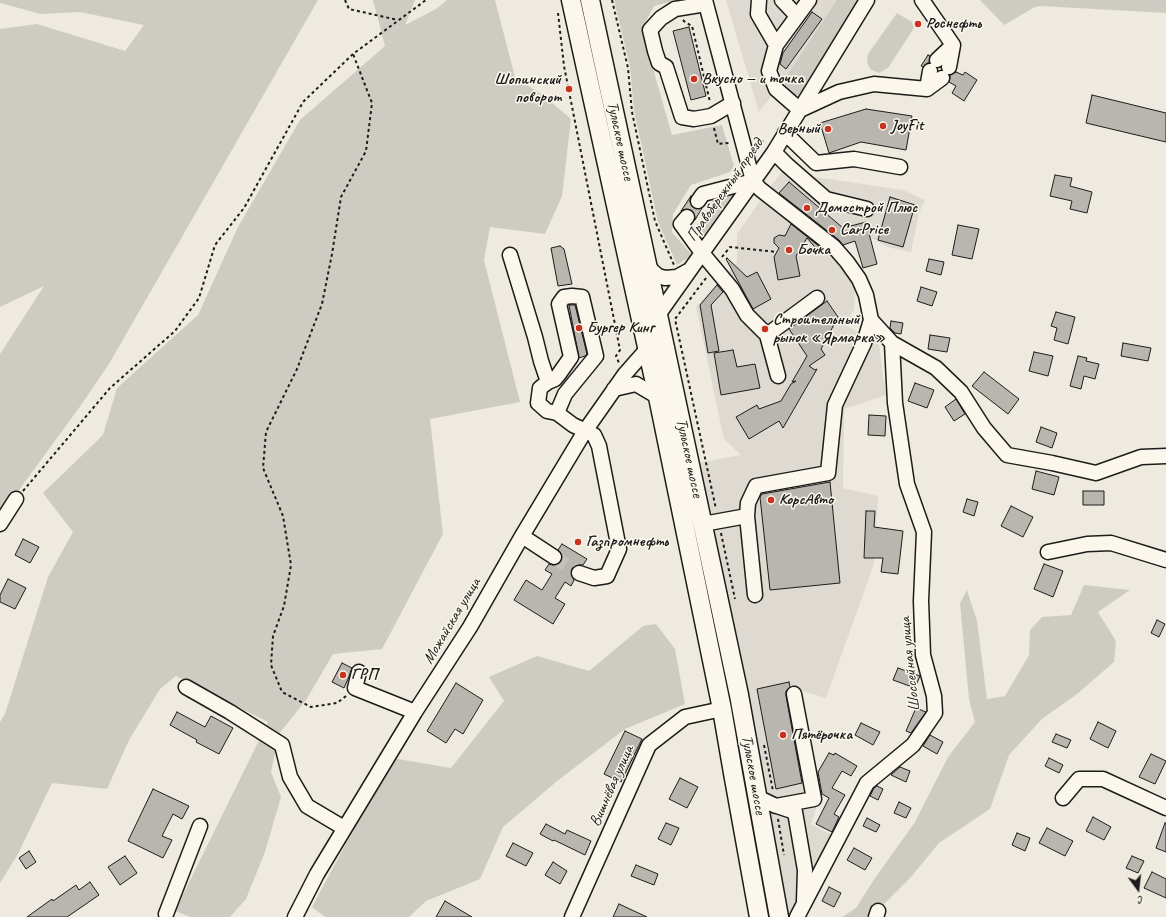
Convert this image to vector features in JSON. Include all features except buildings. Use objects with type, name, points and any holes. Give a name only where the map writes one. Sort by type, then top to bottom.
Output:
[{"type":"main road","name":"Тульское шоссе","points":[[571,0],[658,397],[722,709],[759,917]]},
{"type":"main road","name":"Тульское шоссе","points":[[590,0],[658,315],[711,522],[739,695],[779,917]]},
{"type":"street","points":[[759,0],[758,14],[776,45]]},
{"type":"street","points":[[782,0],[798,16]]},
{"type":"street","points":[[809,0],[776,45],[769,71],[776,89],[800,110],[839,92],[874,84],[927,89],[953,45],[922,0]]},
{"type":"street","name":"Правобережный проезд","points":[[658,315],[774,152],[867,0]]},
{"type":"street","points":[[733,103],[711,116],[694,119],[682,117],[666,67],[659,63],[650,30],[661,18],[674,9],[706,2],[733,103],[753,181],[834,247],[847,262],[859,280],[866,295],[871,320],[864,343],[835,405],[828,474],[756,486],[748,503],[747,516],[755,595]]},
{"type":"street","points":[[786,133],[816,163],[854,159],[900,167]]},
{"type":"street","points":[[774,152],[826,199],[867,209]]},
{"type":"street","points":[[698,201],[703,194],[753,181]]},
{"type":"street","points":[[687,216],[681,224],[732,289],[747,315],[767,335],[778,376]]},
{"type":"street","points":[[510,255],[541,361],[551,381],[565,394]]},
{"type":"street","points":[[648,267],[658,276],[665,278],[676,276],[688,271]]},
{"type":"street","points":[[557,413],[565,394],[596,356],[582,296],[564,297],[559,304],[571,357],[551,381],[540,388],[538,403],[547,411],[557,413],[572,425],[594,435],[599,446],[619,549],[607,576],[594,578],[579,573]]},
{"type":"street","points":[[767,335],[817,298]]},
{"type":"street","points":[[871,320],[892,343],[936,368],[961,392],[984,428],[1007,456],[1052,462],[1096,473],[1141,457],[1166,456]]},
{"type":"street","name":"Шоссейная улица","points":[[797,917],[866,783],[914,745],[935,713],[934,696],[923,655],[920,601],[924,532],[907,484],[895,403],[892,343]]},
{"type":"street","name":"Можайская улица","points":[[301,914],[317,874],[344,828],[415,712],[470,627],[522,536],[585,431],[624,374],[647,349]]},
{"type":"street","points":[[614,389],[636,384],[658,397]]},
{"type":"street","points":[[0,524],[16,499]]},
{"type":"street","points":[[711,522],[747,516]]},
{"type":"street","points":[[522,536],[554,556]]},
{"type":"street","points":[[1048,552],[1086,544],[1111,543],[1166,560]]},
{"type":"street","points":[[359,672],[355,688],[415,712]]},
{"type":"street","points":[[186,687],[230,712],[282,746],[290,777],[306,806],[344,828]]},
{"type":"street","points":[[776,806],[814,799],[794,694]]},
{"type":"street","name":"Вишнёвая улица","points":[[572,917],[649,745],[685,717],[722,709]]},
{"type":"street","points":[[1063,798],[1079,779],[1103,779],[1166,808]]},
{"type":"street","points":[[757,797],[776,806],[795,812],[804,870],[804,904]]},
{"type":"street","points":[[166,914],[200,826]]},
{"type":"path","points":[[345,0],[349,8],[398,20]]},
{"type":"path","points":[[16,499],[110,388],[175,331],[199,298],[215,245],[244,208],[304,102],[353,54],[426,0]]},
{"type":"path","points":[[612,0],[628,68],[632,112],[655,221],[675,266]]},
{"type":"path","points":[[353,54],[372,103],[366,150],[341,197],[322,304],[297,368],[266,432],[264,468],[284,516],[291,565],[284,606],[273,636],[271,665],[282,692],[311,707],[337,703],[355,688]]},
{"type":"path","points":[[736,606],[711,522],[675,319],[730,247],[776,252]]},
{"type":"path","points":[[764,744],[784,858]]},
{"type":"shaded area","points":[[0,0],[318,0],[109,364],[79,408],[0,516],[0,354],[44,286],[0,307],[0,29],[37,24],[125,51],[144,25],[80,12],[41,14],[0,3]]},
{"type":"shaded area","points":[[373,0],[415,0],[405,25],[436,9],[447,0],[495,0],[515,77],[544,96],[571,119],[562,196],[545,234],[490,227],[484,260],[520,402],[430,419],[443,534],[382,649],[333,654],[306,700],[279,734],[271,772],[281,797],[265,852],[246,899],[230,917],[190,917],[175,911],[268,722],[176,676],[160,689],[129,740],[107,789],[52,783],[18,854],[0,883],[0,722],[5,714],[48,577],[73,532],[43,493],[103,435],[117,388],[198,315],[238,227],[300,120],[385,46]]},
{"type":"shaded area","points":[[614,0],[677,0],[654,6],[644,25],[650,58],[672,135],[722,125],[734,166],[730,172],[691,185],[673,214],[672,232],[692,255],[677,265],[658,222],[634,110],[630,67]]},
{"type":"shaded area","points":[[726,0],[838,0],[785,78],[759,112]]},
{"type":"shaded area","points":[[837,0],[858,0],[799,95],[785,97],[785,78]]},
{"type":"shaded area","points":[[980,0],[1166,0],[1166,13],[1040,6],[1035,7],[1004,25]]},
{"type":"shaded area","points":[[897,13],[912,22],[914,28],[888,68],[879,73],[870,69],[867,62],[868,54]]},
{"type":"shaded area","points":[[791,161],[808,176],[903,190],[925,200],[919,213],[911,252],[887,247],[870,237],[839,246],[770,187]]},
{"type":"shaded area","points":[[735,192],[703,236],[696,227],[715,197]]},
{"type":"shaded area","points":[[760,201],[781,210],[832,253],[855,286],[854,309],[846,325],[879,345],[886,395],[844,409],[843,488],[878,496],[874,564],[826,698],[796,689],[815,790],[816,809],[811,824],[836,837],[794,917],[788,917],[698,463],[741,455],[724,439],[696,307],[737,262],[737,234]]},
{"type":"shaded area","points":[[1084,585],[1130,590],[1098,612],[1116,641],[1114,662],[1077,694],[1042,719],[1009,755],[990,809],[939,843],[911,877],[871,917],[842,917],[856,908],[875,878],[915,822],[948,757],[975,722],[969,699],[960,603],[967,590],[977,621],[987,699],[1005,696],[1029,655],[1030,630],[1042,617],[1071,615]]},
{"type":"shaded area","points":[[656,624],[675,649],[685,704],[625,729],[556,782],[503,827],[480,879],[426,901],[409,917],[325,917],[312,907],[392,758],[451,768],[504,701],[489,677],[537,656],[589,671],[643,626]]},
{"type":"tunnel","points":[[687,217],[698,201]]},
{"type":"tunnel","points":[[554,557],[579,573]]},
{"type":"place","name":"Роснефть","points":[[918,24]]},
{"type":"place","name":"Вкусно — и точка","points":[[694,79]]},
{"type":"place","name":"Шопинский поворот","points":[[569,89]]},
{"type":"place","name":"JoyFit","points":[[883,126]]},
{"type":"place","name":"Верный","points":[[828,129]]},
{"type":"place","name":"Домострой Плюс","points":[[807,208]]},
{"type":"place","name":"CarPrice","points":[[832,230]]},
{"type":"place","name":"Бочка","points":[[789,250]]},
{"type":"place","name":"Бургер Кинг","points":[[579,328]]},
{"type":"place","name":"Строительный рынок «Ярмарка»","points":[[765,329]]},
{"type":"place","name":"КорсАвто","points":[[771,500]]},
{"type":"place","name":"Газпромнефть","points":[[578,542]]},
{"type":"place","name":"ГРП","points":[[343,675]]},
{"type":"place","name":"Пятёрочка","points":[[783,735]]}]
